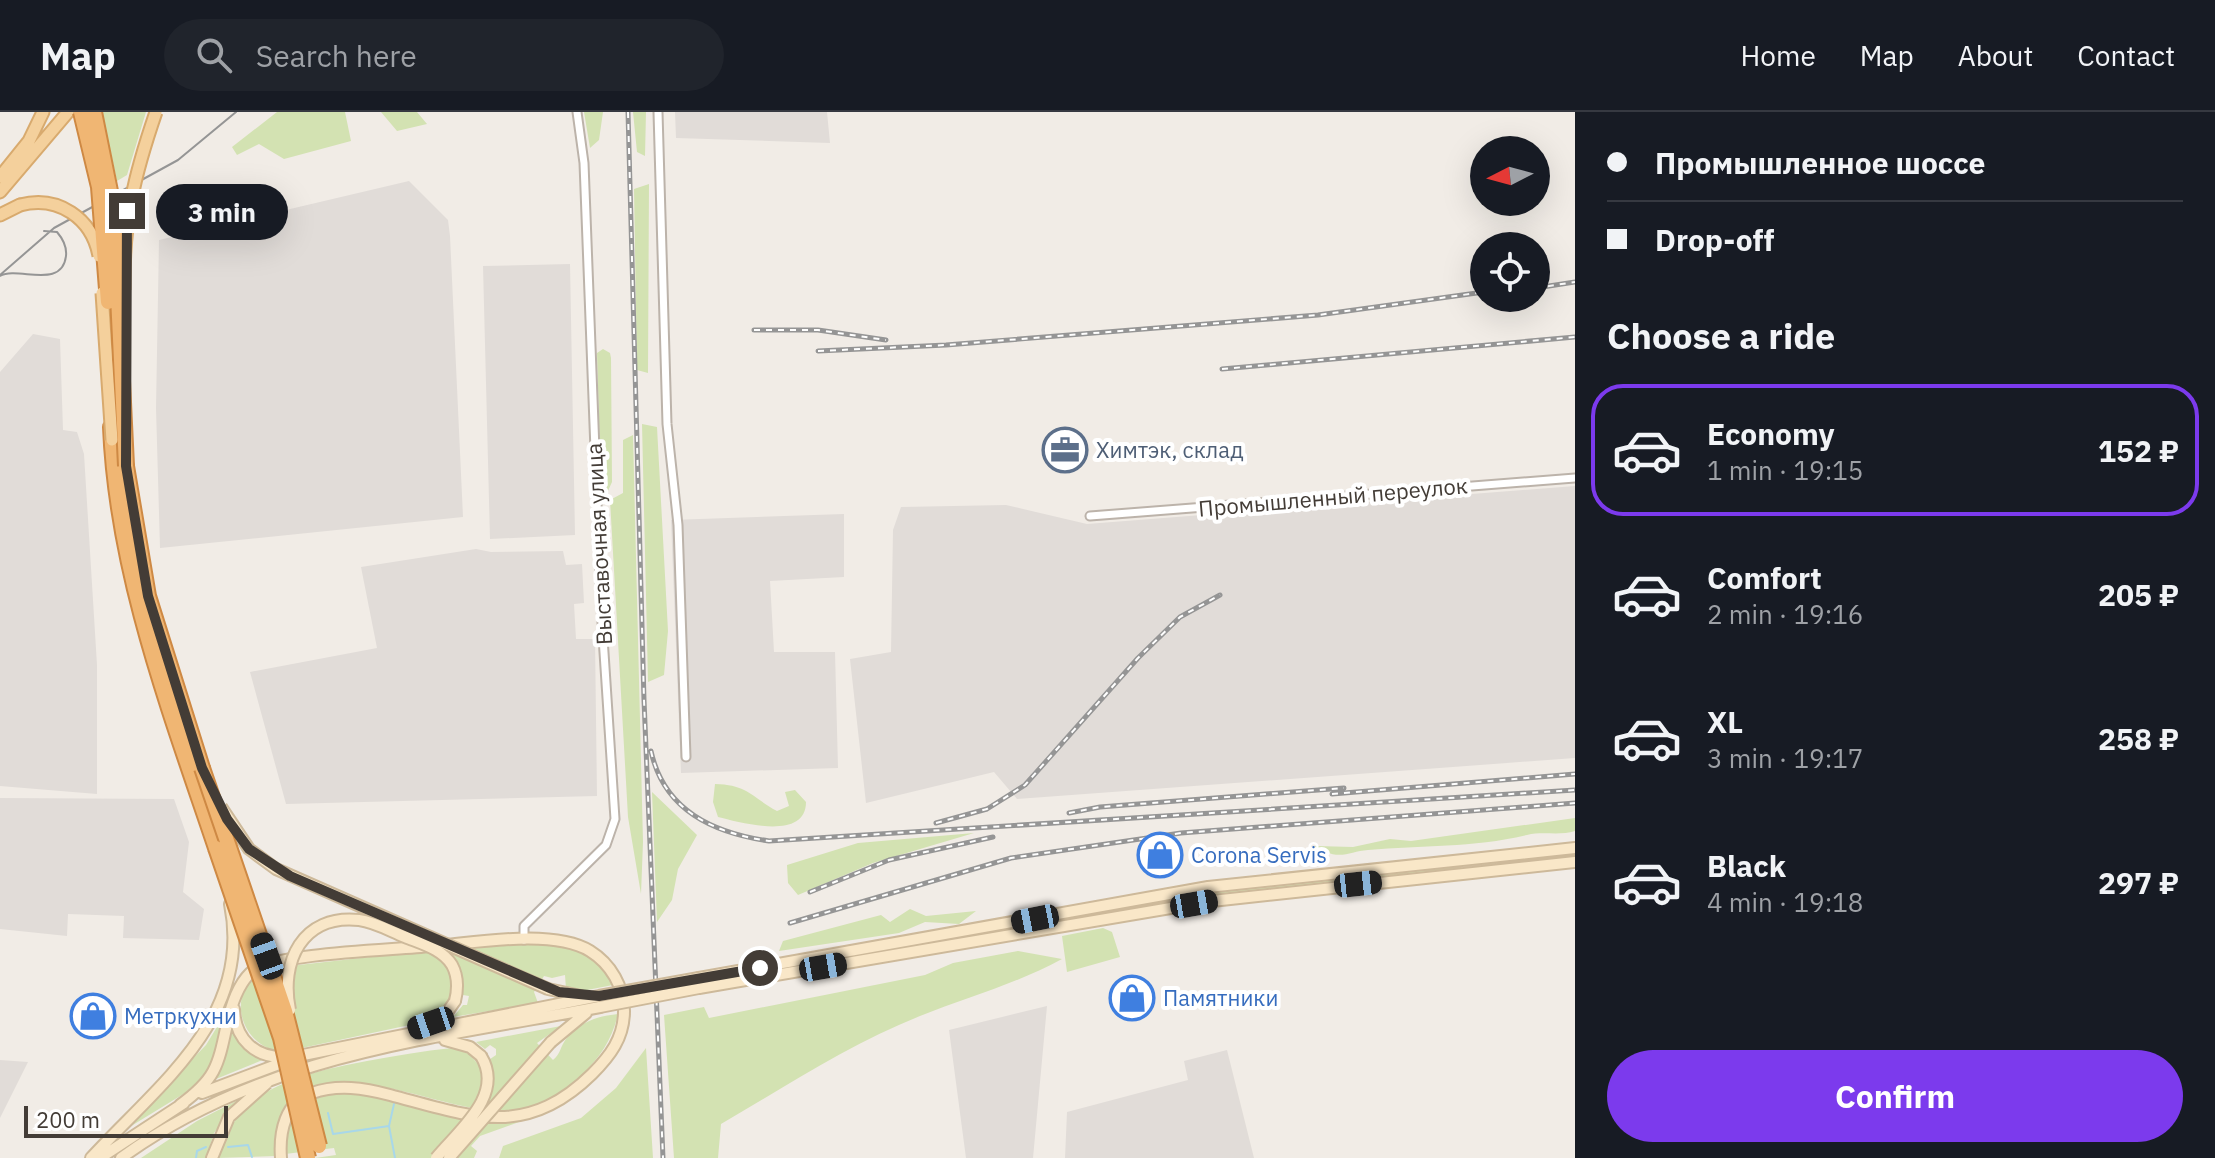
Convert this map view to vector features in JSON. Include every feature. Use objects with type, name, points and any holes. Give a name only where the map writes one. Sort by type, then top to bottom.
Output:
[{"type":"highway","points":[[81,112],[95,162],[105,236],[112,440],[122,529],[146,632],[281,1038],[308,1158]]},
{"type":"highway","points":[[94,112],[114,211],[126,466],[148,596],[202,768],[301,1057],[321,1154]]},
{"type":"main road","points":[[0,177],[43,112]]},
{"type":"main road","points":[[0,192],[68,112]]},
{"type":"main road","points":[[126,466],[125,226],[133,182],[156,112]]},
{"type":"main road","points":[[0,215],[20,205],[40,202],[66,209],[84,223],[96,243],[112,440]]},
{"type":"main road","points":[[202,768],[232,829],[266,863],[548,989],[599,1002]]},
{"type":"main road","points":[[91,1158],[168,1075],[217,1014],[232,970],[234,930],[216,848]]},
{"type":"main road","points":[[121,1158],[186,1115],[235,1091],[286,1073],[599,1002],[1116,903],[1278,878],[1575,848]]},
{"type":"main road","points":[[1487,857],[1488,871]]},
{"type":"main road","points":[[699,983],[1263,893],[1575,862]]},
{"type":"main road","points":[[1116,903],[1118,917]]},
{"type":"main road","points":[[301,1057],[288,1000],[288,971],[299,945],[325,925],[346,920],[368,922],[433,948],[447,959],[455,972],[455,1001],[439,1019],[406,1032]]},
{"type":"main road","points":[[100,1158],[204,1087],[217,1068],[236,999],[252,971],[279,961],[524,940],[579,945],[606,964],[618,983],[624,1015],[617,1044],[575,1090],[539,1112],[496,1119],[361,1089],[321,1090],[297,1101],[287,1114],[282,1131],[281,1158]]},
{"type":"main road","points":[[236,999],[235,1020],[247,1044],[270,1056],[301,1057]]},
{"type":"main road","points":[[180,1105],[238,1077],[301,1057],[406,1032],[599,1002]]},
{"type":"main road","points":[[449,1158],[551,1042],[599,1002]]},
{"type":"main road","points":[[431,1039],[463,1044],[481,1056],[489,1077],[486,1095],[436,1158]]},
{"type":"main road","points":[[212,1158],[217,1138],[237,1106],[286,1073]]},
{"type":"street","name":"Выставочная улица","points":[[524,940],[524,926],[606,845],[615,819],[601,607],[584,163],[577,112]]},
{"type":"street","points":[[658,112],[667,424],[678,525],[686,757]]},
{"type":"street","name":"Промышленный переулок","points":[[1090,516],[1575,478]]},
{"type":"shaded area","points":[[675,112],[827,112],[830,143],[676,138]]},
{"type":"shaded area","points":[[409,181],[448,220],[463,517],[160,548],[156,408],[159,240]]},
{"type":"shaded area","points":[[570,264],[575,535],[490,539],[483,266]]},
{"type":"shaded area","points":[[33,334],[60,339],[63,430],[77,432],[84,454],[97,665],[97,794],[0,786],[0,372]]},
{"type":"shaded area","points":[[1575,486],[1575,758],[1017,799],[994,772],[866,803],[850,659],[891,652],[893,530],[901,507],[1006,505],[1087,524]]},
{"type":"shaded area","points":[[844,514],[844,577],[770,581],[774,652],[835,652],[838,768],[681,773],[671,520]]},
{"type":"shaded area","points":[[476,549],[491,552],[563,551],[566,565],[582,564],[584,603],[574,604],[576,639],[595,639],[597,796],[286,804],[250,672],[377,648],[361,567]]},
{"type":"shaded area","points":[[0,798],[174,799],[189,842],[183,892],[204,909],[199,940],[123,938],[124,916],[68,914],[67,936],[0,929]]},
{"type":"shaded area","points":[[1047,1006],[1033,1158],[966,1158],[949,1030]]},
{"type":"shaded area","points":[[1227,1050],[1254,1158],[1065,1158],[1067,1112],[1188,1080],[1184,1061]]},
{"type":"shaded area","points":[[0,1060],[28,1062],[0,1118]]},
{"type":"green space","points":[[102,112],[146,112],[127,175],[117,181]]},
{"type":"green space","points":[[277,112],[345,112],[351,141],[284,159],[259,144],[237,155],[232,147]]},
{"type":"green space","points":[[381,112],[417,112],[427,124],[397,131]]},
{"type":"green space","points":[[584,112],[603,112],[599,140],[590,148]]},
{"type":"green space","points":[[633,112],[646,112],[645,156],[637,152]]},
{"type":"green space","points":[[649,184],[648,373],[637,370],[634,189]]},
{"type":"green space","points":[[603,349],[610,353],[611,358],[612,482],[607,493],[601,489],[597,353]]},
{"type":"green space","points":[[642,424],[657,427],[668,631],[664,675],[648,682]]},
{"type":"green space","points":[[633,435],[643,842],[641,894],[628,817],[610,500],[623,493],[623,440]]},
{"type":"green space","points":[[715,784],[743,789],[777,811],[789,806],[785,792],[795,790],[806,802],[803,814],[796,822],[771,826],[718,817],[713,802]]},
{"type":"green space","points":[[652,792],[697,835],[678,869],[672,900],[657,922]]},
{"type":"green space","points":[[1575,818],[1575,831],[1569,832],[1342,855],[1326,852],[1323,855],[1307,854],[1308,849],[1316,846],[1353,847],[1390,839],[1411,841]]},
{"type":"green space","points":[[974,833],[873,863],[798,895],[788,883],[787,865],[858,843]]},
{"type":"green space","points":[[1461,864],[1461,869],[1247,891],[1137,909],[1136,904],[1206,892]]},
{"type":"green space","points":[[910,909],[926,916],[976,911],[959,924],[925,922],[899,933],[779,951],[783,941],[881,915],[890,922]]},
{"type":"green space","points":[[1103,928],[1112,932],[1120,957],[1067,972],[1062,936]]},
{"type":"green space","points":[[550,944],[588,955],[602,967],[613,985],[582,991],[566,989],[565,975],[544,976],[534,992],[538,1003],[453,1017],[463,1005],[467,1005],[469,996],[451,993],[449,1006],[433,1020],[283,1052],[260,1044],[251,1035],[241,1014],[244,990],[252,979],[281,967],[467,946]]},
{"type":"green space","points":[[1018,951],[1062,959],[1010,983],[894,1027],[819,1066],[721,1124],[718,1158],[674,1158],[664,1015],[704,1007],[709,1018],[925,975],[953,963]]},
{"type":"green space","points":[[228,1009],[209,1072],[185,1093],[123,1131],[206,1045]]},
{"type":"green space","points":[[618,1014],[609,1040],[588,1069],[563,1091],[533,1106],[499,1111],[362,1084],[328,1083],[301,1093],[283,1116],[276,1156],[218,1158],[227,1134],[240,1115],[256,1099],[297,1078],[367,1061],[452,1048],[467,1052],[480,1066],[496,1055],[496,1049],[490,1045],[485,1049],[476,1042],[561,1026],[537,1043],[553,1060],[577,1028],[596,1018]]},
{"type":"green space","points":[[231,1020],[249,1051],[265,1059],[216,1079],[227,1051]]},
{"type":"green space","points":[[646,1048],[653,1158],[499,1158],[503,1146],[581,1118],[616,1088]]},
{"type":"green space","points":[[335,1092],[367,1094],[497,1123],[519,1122],[480,1136],[471,1146],[477,1151],[474,1158],[315,1158],[336,1155],[334,1148],[285,1154],[287,1130],[296,1113],[312,1101]]},
{"type":"green space","points":[[238,1100],[214,1133],[206,1158],[141,1158],[197,1121]]},
{"type":"waterway","points":[[394,1104],[389,1126],[395,1158]]},
{"type":"waterway","points":[[328,1113],[333,1134],[389,1126]]},
{"type":"waterway","points":[[228,1147],[248,1145],[252,1157]]},
{"type":"waterway","points":[[196,1158],[197,1151],[206,1147]]},
{"type":"tram line","points":[[0,275],[54,228],[178,160],[236,112]]},
{"type":"tram line","points":[[0,276],[17,273],[48,275],[63,266],[66,256],[63,240],[57,232],[44,231]]},
{"type":"railway","points":[[628,112],[644,700],[663,1158]]},
{"type":"railway","points":[[1550,286],[1575,282]]},
{"type":"railway","points":[[818,351],[946,345],[1318,315],[1470,294]]},
{"type":"railway","points":[[754,330],[818,330],[886,340]]},
{"type":"railway","points":[[1222,369],[1575,337]]},
{"type":"railway","points":[[936,823],[987,809],[1025,785],[1138,658],[1180,617],[1220,595]]},
{"type":"railway","points":[[651,751],[667,789],[694,816],[729,832],[769,841],[1575,790]]},
{"type":"railway","points":[[1332,794],[1575,774]]},
{"type":"railway","points":[[1069,813],[1100,807],[1344,788]]},
{"type":"railway","points":[[790,923],[1011,858],[1181,833],[1575,803]]},
{"type":"railway","points":[[810,892],[889,860],[993,837]]},
{"type":"place","name":"Химтэк, склад","points":[[1065,450]]},
{"type":"place","name":"Corona Servis","points":[[1160,855]]},
{"type":"place","name":"Памятники","points":[[1132,998]]},
{"type":"place","name":"Метркухни","points":[[93,1016]]},
{"type":"route","points":[[127,211],[124,244],[126,466],[136,541],[166,662],[202,768],[240,839],[257,856],[290,876],[439,943],[559,992],[599,996],[760,968]]}]
